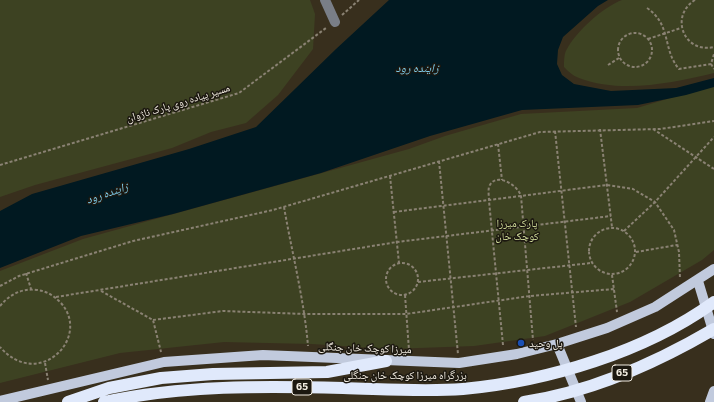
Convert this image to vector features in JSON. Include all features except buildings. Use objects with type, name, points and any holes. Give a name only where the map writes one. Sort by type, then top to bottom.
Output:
[{"type":"highway","name":"بزرگراه میرزا کوچک خان جنگلی","points":[[104,402],[186,391],[233,387],[412,390],[462,389],[538,378],[586,365],[670,328],[714,302]]},
{"type":"highway","name":"65","points":[[524,402],[589,387],[683,348],[714,329]]},
{"type":"highway","points":[[68,402],[109,388],[161,378],[213,374],[326,372],[386,361]]},
{"type":"main road","name":"میرزا کوچک خان جنگلی","points":[[0,401],[164,362],[263,355],[459,363],[504,356],[557,344],[619,323],[656,307],[714,269]]},
{"type":"main road","points":[[698,280],[714,334]]},
{"type":"main road","points":[[557,344],[583,401]]},
{"type":"main road","points":[[710,402],[714,390]]},
{"type":"street","points":[[325,0],[334,22]]},
{"type":"path","name":"مسیر پیاده روی پارک ناژوان","points":[[0,165],[239,93],[334,22],[359,0]]},
{"type":"path","points":[[695,0],[687,6],[683,12],[681,28],[690,42],[705,48],[714,47]]},
{"type":"path","points":[[647,8],[657,15],[666,32],[672,61],[679,69],[711,64]]},
{"type":"path","points":[[648,39],[681,28]]},
{"type":"path","points":[[639,33],[648,39],[651,44],[651,56],[644,65],[632,67],[622,62],[619,58],[618,47],[623,37],[628,34],[639,33]]},
{"type":"path","points":[[714,54],[711,64],[714,69]]},
{"type":"path","points":[[608,65],[619,58]]},
{"type":"path","points":[[0,286],[26,274],[133,241],[284,206],[540,132],[600,129],[652,129],[714,121]]},
{"type":"path","points":[[600,129],[612,228]]},
{"type":"path","points":[[652,129],[714,169]]},
{"type":"path","points":[[555,131],[577,338]]},
{"type":"path","points":[[624,231],[655,202],[714,137]]},
{"type":"path","points":[[498,144],[502,180]]},
{"type":"path","points":[[439,161],[459,363]]},
{"type":"path","points":[[390,176],[399,263]]},
{"type":"path","points":[[504,356],[490,230],[489,201],[489,188],[493,182],[502,180],[511,183],[519,190],[521,196],[534,350]]},
{"type":"path","points":[[394,212],[607,185],[633,189],[655,202],[674,230],[677,245],[680,292]]},
{"type":"path","points":[[284,206],[293,259],[305,314],[309,357]]},
{"type":"path","points":[[56,297],[397,242],[611,216]]},
{"type":"path","points":[[612,228],[624,231],[633,240],[636,252],[633,264],[624,272],[612,275],[600,272],[591,263],[588,251],[592,239],[600,230],[612,228]]},
{"type":"path","points":[[636,252],[677,245]]},
{"type":"path","points":[[399,263],[410,264],[417,272],[418,282],[414,291],[405,295],[395,294],[387,287],[386,277],[390,268],[399,263]]},
{"type":"path","points":[[418,282],[495,272],[591,263]]},
{"type":"path","points":[[26,274],[31,289]]},
{"type":"path","points":[[612,275],[619,323]]},
{"type":"path","points":[[0,306],[7,298],[18,291],[31,289],[44,291],[56,297],[64,307],[69,320],[69,333],[65,345],[57,355],[45,362],[32,365],[19,363],[8,356],[0,347]]},
{"type":"path","points":[[100,290],[153,320],[222,311],[305,314],[406,314],[530,296],[614,290]]},
{"type":"path","points":[[405,295],[410,362]]},
{"type":"path","points":[[153,320],[164,362]]},
{"type":"path","points":[[45,362],[50,389]]},
{"type":"green space","points":[[0,0],[310,0],[315,14],[313,49],[278,95],[246,123],[211,132],[172,148],[35,185],[0,197]]},
{"type":"green space","points":[[622,0],[714,0],[714,73],[664,83],[629,86],[595,83],[579,78],[571,73],[564,67],[564,58],[571,42],[583,28],[599,14]]},
{"type":"green space","name":"پارک میرزا کوچک خان","points":[[714,85],[714,250],[702,260],[630,302],[545,336],[474,346],[390,349],[312,344],[224,342],[120,353],[0,383],[0,271],[83,239],[409,149],[445,136],[521,114],[637,108]]},
{"type":"water","name":"زاینده رود","points":[[389,0],[608,0],[598,6],[563,37],[558,50],[557,64],[562,75],[574,84],[611,91],[676,88],[714,78],[714,87],[686,95],[638,105],[522,110],[430,136],[321,173],[173,214],[81,236],[0,268],[0,211],[32,194],[189,149],[256,127]]},
{"type":"place","name":"پل وحید","points":[[521,343]]}]
